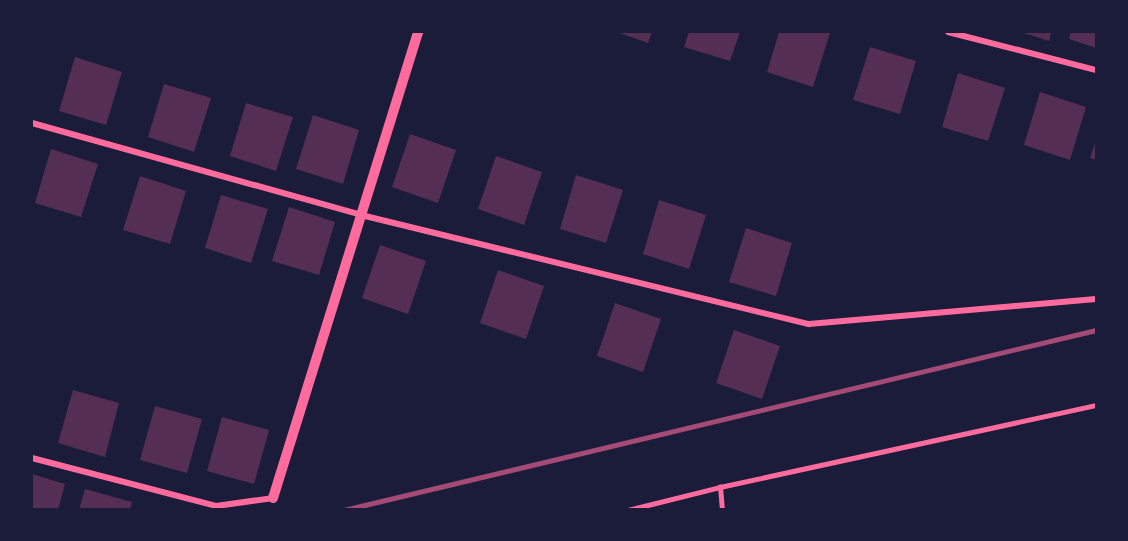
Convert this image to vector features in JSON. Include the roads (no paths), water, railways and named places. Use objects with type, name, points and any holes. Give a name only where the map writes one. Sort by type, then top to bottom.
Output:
[{"type":"street","points":[[32,458],[216,506],[273,498],[418,32]]},
{"type":"street","points":[[948,32],[1096,70]]},
{"type":"street","points":[[32,123],[361,215],[809,324],[1096,299]]},
{"type":"lane","points":[[628,510],[1096,405]]},
{"type":"lane","points":[[720,488],[722,510]]},
{"type":"railway","points":[[344,510],[1096,330]]}]
